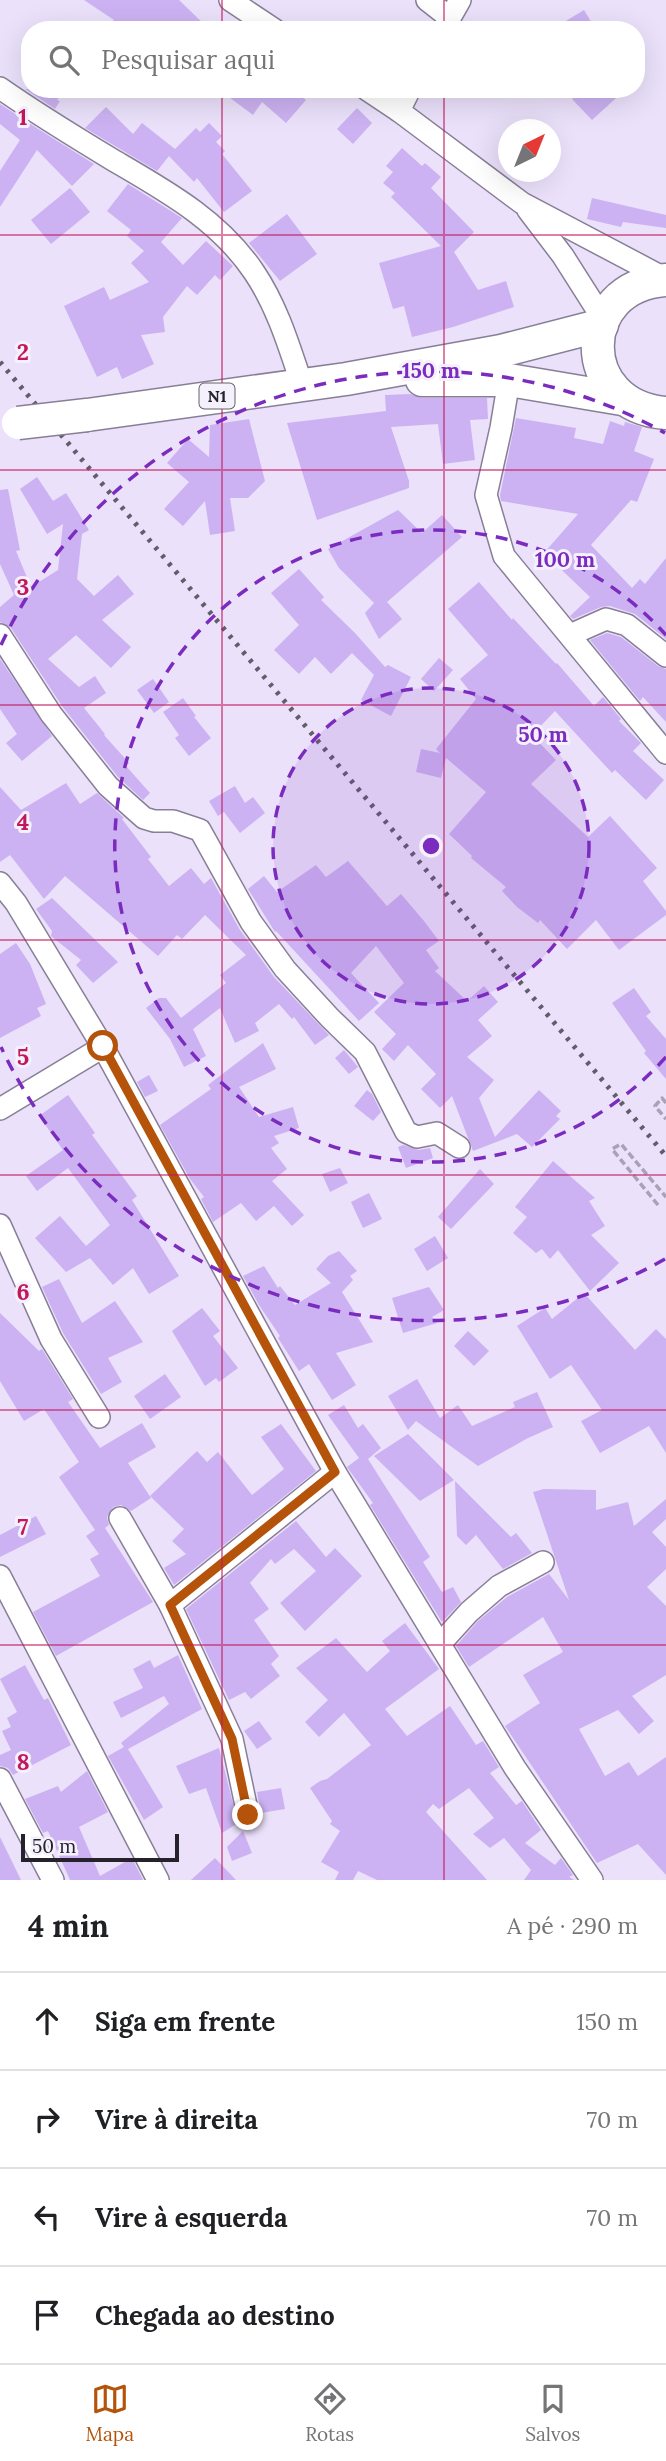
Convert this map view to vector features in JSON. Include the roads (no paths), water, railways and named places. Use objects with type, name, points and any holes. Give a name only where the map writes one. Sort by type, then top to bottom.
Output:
[{"type":"highway","points":[[622,399],[608,382],[599,362],[597,340],[602,322],[611,305],[636,286],[666,280]]},
{"type":"highway","name":"N1","points":[[9,424],[346,379],[501,351],[602,322]]},
{"type":"highway","name":"N1","points":[[346,379],[509,380],[622,399],[647,411],[666,413]]},
{"type":"street","points":[[230,0],[262,21]]},
{"type":"street","points":[[427,0],[451,16]]},
{"type":"street","points":[[0,88],[66,132],[177,196],[203,216],[235,247],[254,272],[276,311],[302,385]]},
{"type":"street","points":[[380,98],[522,203],[666,280]]},
{"type":"street","points":[[399,111],[406,98]]},
{"type":"street","points":[[522,203],[564,256],[602,322]]},
{"type":"street","points":[[509,380],[486,495],[503,556],[666,753]]},
{"type":"street","points":[[570,635],[606,619],[627,625],[666,656]]},
{"type":"street","points":[[0,635],[51,714],[108,786],[144,818],[173,821],[200,830],[251,922],[285,970],[365,1052],[406,1132],[417,1137],[438,1133],[459,1147]]},
{"type":"street","points":[[0,883],[8,907],[103,1046],[335,1472],[515,1768],[592,1880]]},
{"type":"street","points":[[0,1109],[103,1046]]},
{"type":"street","points":[[0,1225],[51,1339],[99,1417]]},
{"type":"street","points":[[170,1605],[335,1472]]},
{"type":"street","points":[[120,1518],[170,1605],[232,1739],[248,1815]]},
{"type":"street","points":[[440,1644],[469,1612],[499,1586],[543,1562]]},
{"type":"street","points":[[0,1576],[158,1880]]},
{"type":"street","points":[[0,1779],[53,1880]]},
{"type":"railway","points":[[0,362],[666,1156]]}]
